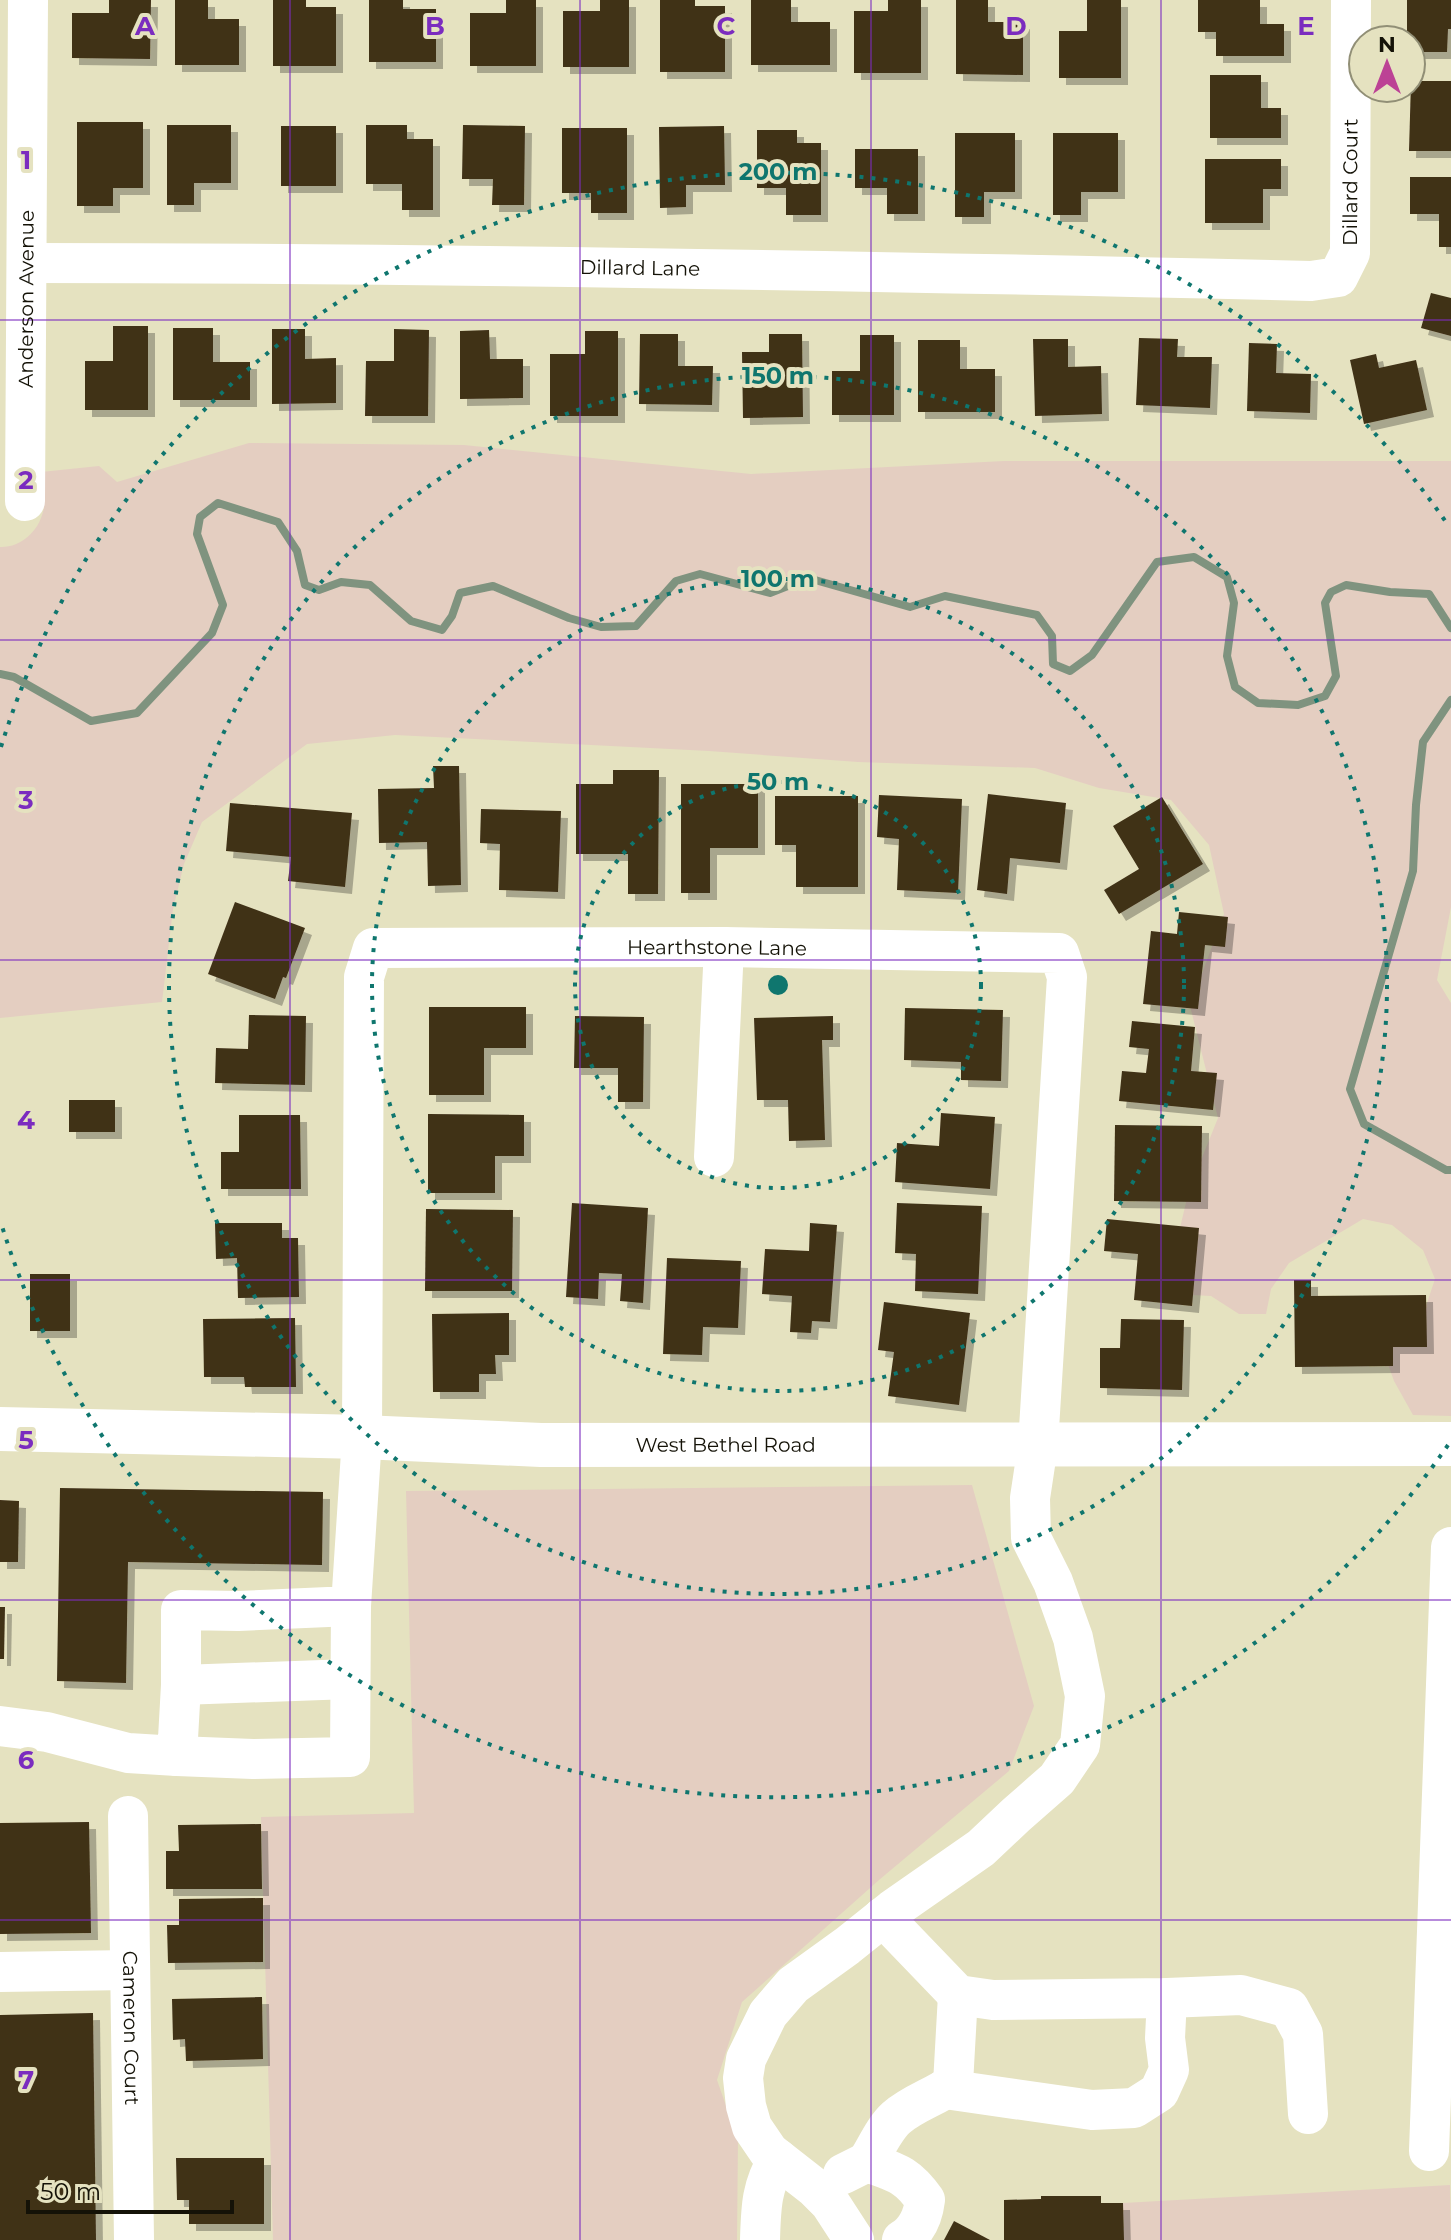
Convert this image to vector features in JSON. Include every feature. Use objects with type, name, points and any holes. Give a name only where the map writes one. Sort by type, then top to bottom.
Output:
[{"type":"main road","name":"West Bethel Road","points":[[0,1429],[362,1437],[541,1445],[1451,1444]]},
{"type":"street","name":"Anderson Avenue","points":[[25,501],[28,0]]},
{"type":"street","name":"Dillard Court","points":[[1253,280],[1311,281],[1338,277],[1350,253],[1351,0]]},
{"type":"street","name":"Dillard Lane","points":[[28,263],[819,271],[1253,280]]},
{"type":"street","points":[[714,1157],[724,947]]},
{"type":"street","name":"Hearthstone Lane","points":[[362,1437],[364,977],[373,948],[724,947],[1059,953],[1067,977],[1038,1445]]},
{"type":"street","points":[[0,1726],[47,1732],[128,1753],[253,1759],[350,1757],[351,1606],[362,1437]]},
{"type":"street","points":[[836,2221],[769,2152],[752,2127],[743,2078],[746,2059],[768,2014],[793,1985],[981,1848],[1057,1779],[1080,1745],[1085,1696],[1073,1638],[1053,1582],[1031,1538],[1030,1498],[1038,1445]]},
{"type":"street","points":[[1429,2151],[1451,1547]]},
{"type":"street","points":[[177,1756],[181,1610],[351,1606]]},
{"type":"street","points":[[181,1685],[350,1679]]},
{"type":"street","name":"Cameron Court","points":[[128,1816],[134,2240]]},
{"type":"street","points":[[883,1917],[958,1995],[993,2000],[1241,1995],[1289,2008],[1303,2034],[1308,2114]]},
{"type":"street","points":[[0,1972],[130,1970]]},
{"type":"street","points":[[836,2221],[829,2179],[867,2162],[894,2120],[953,2084],[958,1995]]},
{"type":"street","points":[[945,2089],[1092,2110],[1134,2108],[1159,2092],[1169,2070],[1165,2038],[1167,1998]]},
{"type":"street","points":[[760,2240],[762,2195],[778,2159]]},
{"type":"street","points":[[867,2162],[901,2175],[925,2200],[923,2213],[912,2234],[902,2240]]},
{"type":"shaded area","points":[[249,443],[464,445],[751,474],[1004,461],[1451,461],[1451,907],[1437,980],[1451,1003],[1451,1416],[1413,1415],[1394,1381],[1380,1342],[1419,1327],[1435,1279],[1423,1250],[1392,1225],[1363,1219],[1289,1263],[1271,1289],[1266,1314],[1239,1314],[1211,1296],[1174,1294],[1174,1253],[1189,1190],[1218,1118],[1190,1006],[1224,914],[1209,845],[1171,800],[1099,788],[1035,768],[858,762],[395,735],[307,744],[202,822],[184,864],[173,909],[162,1002],[0,1018],[0,547],[21,542],[41,519],[44,497],[41,472],[99,466],[117,482]]},
{"type":"shaded area","points":[[972,1485],[1034,1706],[1009,1771],[879,1880],[742,2002],[717,2080],[738,2140],[737,2240],[273,2240],[261,1817],[414,1813],[406,1491]]},
{"type":"shaded area","points":[[1450,2185],[1451,2240],[1124,2240],[1123,2203]]},
{"type":"building","points":[[109,0],[151,0],[150,59],[72,58],[72,13],[109,13]]},
{"type":"building","points":[[175,0],[208,0],[208,19],[239,19],[239,65],[175,65]]},
{"type":"building","points":[[273,0],[306,0],[306,7],[336,7],[336,66],[273,66]]},
{"type":"building","points":[[369,0],[403,0],[403,9],[436,9],[436,62],[369,62]]},
{"type":"building","points":[[506,0],[536,0],[536,66],[470,66],[470,13],[506,13]]},
{"type":"building","points":[[600,0],[629,0],[629,67],[563,67],[563,11],[600,11]]},
{"type":"building","points":[[660,0],[695,0],[695,6],[725,6],[725,72],[660,72]]},
{"type":"building","points":[[751,0],[791,0],[791,22],[830,22],[830,65],[751,65]]},
{"type":"building","points":[[888,0],[921,0],[921,73],[854,73],[854,11],[888,11]]},
{"type":"building","points":[[956,0],[988,0],[988,22],[1023,22],[1023,75],[956,74]]},
{"type":"building","points":[[1087,0],[1121,0],[1121,78],[1059,78],[1059,31],[1087,31]]},
{"type":"building","points":[[1198,0],[1260,0],[1260,24],[1284,24],[1284,56],[1216,56],[1216,32],[1198,32]]},
{"type":"building","points":[[1407,0],[1451,0],[1447,52],[1427,52],[1427,24],[1407,24]]},
{"type":"building","points":[[1210,75],[1261,75],[1261,108],[1281,108],[1281,138],[1210,138]]},
{"type":"building","points":[[1427,81],[1451,81],[1451,151],[1409,151],[1410,104],[1427,104]]},
{"type":"building","points":[[77,122],[143,122],[143,188],[113,188],[113,206],[77,206]]},
{"type":"building","points":[[167,125],[231,125],[231,183],[194,183],[194,205],[167,205]]},
{"type":"building","points":[[366,125],[407,125],[407,139],[433,139],[433,210],[402,210],[402,184],[366,184]]},
{"type":"building","points":[[463,125],[525,126],[524,205],[492,205],[493,179],[462,179]]},
{"type":"building","points":[[281,126],[336,126],[336,186],[281,186]]},
{"type":"building","points":[[724,126],[725,185],[686,185],[686,207],[660,208],[659,127]]},
{"type":"building","points":[[562,128],[627,128],[627,213],[591,213],[591,193],[562,193]]},
{"type":"building","points":[[757,130],[797,130],[797,143],[821,143],[821,215],[786,215],[786,188],[757,188]]},
{"type":"building","points":[[955,133],[1015,133],[1015,192],[984,192],[984,217],[955,217]]},
{"type":"building","points":[[1053,133],[1118,133],[1118,192],[1081,192],[1081,215],[1053,215]]},
{"type":"building","points":[[855,149],[918,149],[918,214],[887,214],[887,188],[855,188]]},
{"type":"building","points":[[1205,159],[1281,159],[1281,189],[1263,189],[1263,223],[1205,223]]},
{"type":"building","points":[[1410,177],[1451,177],[1451,247],[1439,247],[1439,214],[1410,214]]},
{"type":"building","points":[[1431,293],[1451,298],[1451,336],[1421,328]]},
{"type":"building","points":[[113,326],[148,326],[148,410],[85,410],[85,361],[113,361]]},
{"type":"building","points":[[173,328],[213,328],[213,362],[250,362],[250,400],[173,400]]},
{"type":"building","points":[[272,329],[305,329],[305,359],[336,358],[336,403],[272,404]]},
{"type":"building","points":[[394,329],[429,330],[428,416],[365,416],[366,361],[394,361]]},
{"type":"building","points":[[489,330],[490,359],[523,359],[523,398],[460,399],[460,331]]},
{"type":"building","points":[[585,331],[618,331],[618,416],[550,416],[550,354],[585,354]]},
{"type":"building","points":[[640,334],[678,334],[678,366],[713,366],[712,405],[639,404]]},
{"type":"building","points":[[769,334],[802,334],[803,417],[743,418],[742,352],[769,352]]},
{"type":"building","points":[[860,335],[894,335],[894,415],[832,415],[832,371],[860,371]]},
{"type":"building","points":[[1139,338],[1178,339],[1177,357],[1212,357],[1210,408],[1136,405]]},
{"type":"building","points":[[1033,339],[1068,339],[1068,367],[1101,366],[1102,414],[1035,416]]},
{"type":"building","points":[[918,340],[960,340],[960,369],[995,369],[995,412],[918,412]]},
{"type":"building","points":[[1249,343],[1277,344],[1276,373],[1311,374],[1310,413],[1247,411]]},
{"type":"building","points":[[1376,354],[1379,368],[1416,360],[1427,410],[1364,424],[1350,360]]},
{"type":"building","points":[[433,766],[459,766],[461,885],[428,886],[427,842],[379,843],[378,789],[434,788]]},
{"type":"building","points":[[613,770],[659,770],[658,894],[628,894],[628,854],[576,854],[576,784],[613,784]]},
{"type":"building","points":[[681,784],[758,784],[758,848],[710,848],[710,893],[681,893]]},
{"type":"building","points":[[988,794],[1066,803],[1060,863],[1010,858],[1007,894],[977,890]]},
{"type":"building","points":[[879,795],[962,799],[958,893],[897,890],[899,839],[877,837]]},
{"type":"building","points":[[775,796],[858,796],[858,887],[796,887],[796,845],[775,845]]},
{"type":"building","points":[[1162,797],[1203,864],[1119,914],[1104,890],[1139,869],[1113,826]]},
{"type":"building","points":[[230,803],[352,813],[345,887],[288,881],[291,857],[226,851]]},
{"type":"building","points":[[481,809],[561,811],[558,892],[499,890],[500,844],[480,843]]},
{"type":"building","points":[[235,902],[305,928],[275,999],[208,974]]},
{"type":"building","points":[[1179,912],[1228,917],[1225,947],[1205,945],[1198,1009],[1143,1004],[1151,931],[1177,934]]},
{"type":"building","points":[[429,1007],[526,1007],[526,1048],[484,1048],[484,1095],[429,1095]]},
{"type":"building","points":[[905,1008],[1003,1010],[1001,1081],[961,1080],[961,1062],[904,1060]]},
{"type":"building","points":[[249,1015],[306,1016],[305,1085],[215,1083],[216,1048],[248,1049]]},
{"type":"building","points":[[575,1016],[644,1017],[643,1102],[618,1102],[618,1068],[574,1068]]},
{"type":"building","points":[[833,1016],[833,1040],[822,1040],[825,1140],[789,1141],[788,1100],[757,1100],[754,1018]]},
{"type":"building","points":[[1132,1021],[1195,1027],[1191,1071],[1217,1073],[1213,1110],[1119,1101],[1122,1071],[1146,1073],[1149,1049],[1129,1047]]},
{"type":"building","points":[[69,1100],[115,1100],[115,1132],[69,1132]]},
{"type":"building","points":[[941,1113],[995,1117],[990,1189],[895,1182],[897,1143],[939,1146]]},
{"type":"building","points":[[428,1114],[524,1115],[524,1156],[495,1156],[495,1193],[428,1193]]},
{"type":"building","points":[[239,1115],[300,1115],[301,1189],[221,1189],[221,1152],[239,1152]]},
{"type":"building","points":[[1115,1125],[1202,1126],[1201,1202],[1114,1201]]},
{"type":"building","points":[[572,1203],[648,1208],[643,1303],[620,1301],[622,1274],[599,1273],[598,1299],[566,1297]]},
{"type":"building","points":[[897,1203],[982,1206],[978,1294],[915,1291],[916,1254],[895,1253]]},
{"type":"building","points":[[426,1209],[513,1210],[512,1291],[425,1291]]},
{"type":"building","points":[[1107,1219],[1199,1228],[1192,1306],[1134,1300],[1138,1254],[1104,1251]]},
{"type":"building","points":[[215,1223],[282,1223],[282,1238],[298,1238],[299,1297],[238,1298],[237,1258],[216,1259]]},
{"type":"building","points":[[810,1223],[837,1225],[830,1322],[812,1321],[811,1333],[790,1332],[792,1296],[762,1294],[765,1249],[809,1251]]},
{"type":"building","points":[[667,1258],[741,1261],[738,1328],[703,1327],[702,1355],[663,1354]]},
{"type":"building","points":[[30,1274],[70,1274],[70,1331],[30,1331]]},
{"type":"building","points":[[1294,1280],[1311,1280],[1311,1296],[1426,1295],[1427,1347],[1393,1347],[1393,1366],[1295,1367]]},
{"type":"building","points":[[884,1302],[970,1313],[959,1405],[888,1396],[894,1352],[878,1350]]},
{"type":"building","points":[[509,1313],[509,1355],[495,1355],[496,1374],[479,1374],[479,1392],[433,1392],[432,1314]]},
{"type":"building","points":[[295,1318],[296,1387],[245,1387],[244,1377],[204,1377],[203,1319]]},
{"type":"building","points":[[1121,1319],[1184,1320],[1182,1390],[1100,1388],[1100,1348],[1120,1348]]},
{"type":"building","points":[[60,1488],[323,1492],[322,1565],[128,1562],[126,1683],[57,1681]]},
{"type":"building","points":[[0,1500],[19,1501],[18,1562],[0,1562]]},
{"type":"building","points":[[0,1607],[5,1607],[4,1659],[0,1659]]},
{"type":"building","points":[[89,1822],[91,1933],[0,1934],[0,1823]]},
{"type":"building","points":[[261,1824],[262,1889],[166,1889],[166,1851],[179,1851],[178,1825]]},
{"type":"building","points":[[263,1898],[263,1962],[168,1963],[167,1925],[179,1925],[179,1899]]},
{"type":"building","points":[[262,1997],[263,2059],[186,2061],[185,2039],[173,2040],[172,1999]]},
{"type":"building","points":[[93,2013],[96,2240],[0,2240],[0,2015]]},
{"type":"building","points":[[176,2158],[264,2158],[264,2224],[189,2224],[189,2200],[177,2200]]},
{"type":"building","points":[[1041,2196],[1101,2196],[1101,2203],[1123,2203],[1124,2240],[1004,2240],[1004,2200],[1041,2199]]},
{"type":"building","points":[[954,2221],[990,2240],[944,2240]]},
{"type":"waterway","points":[[0,674],[14,677],[91,721],[137,713],[212,633],[223,605],[197,534],[200,517],[218,503],[278,522],[297,551],[305,585],[319,590],[341,582],[370,585],[411,621],[442,630],[452,616],[460,593],[493,586],[569,618],[601,627],[636,626],[676,581],[700,574],[770,593],[808,578],[910,607],[945,596],[1037,615],[1052,636],[1053,664],[1070,671],[1092,655],[1157,562],[1194,557],[1227,577],[1234,603],[1227,656],[1235,687],[1258,703],[1298,705],[1325,696],[1336,676],[1325,603],[1331,592],[1346,585],[1429,594],[1451,628]]},
{"type":"waterway","points":[[1451,700],[1423,742],[1413,871],[1350,1089],[1364,1124],[1451,1170]]}]
